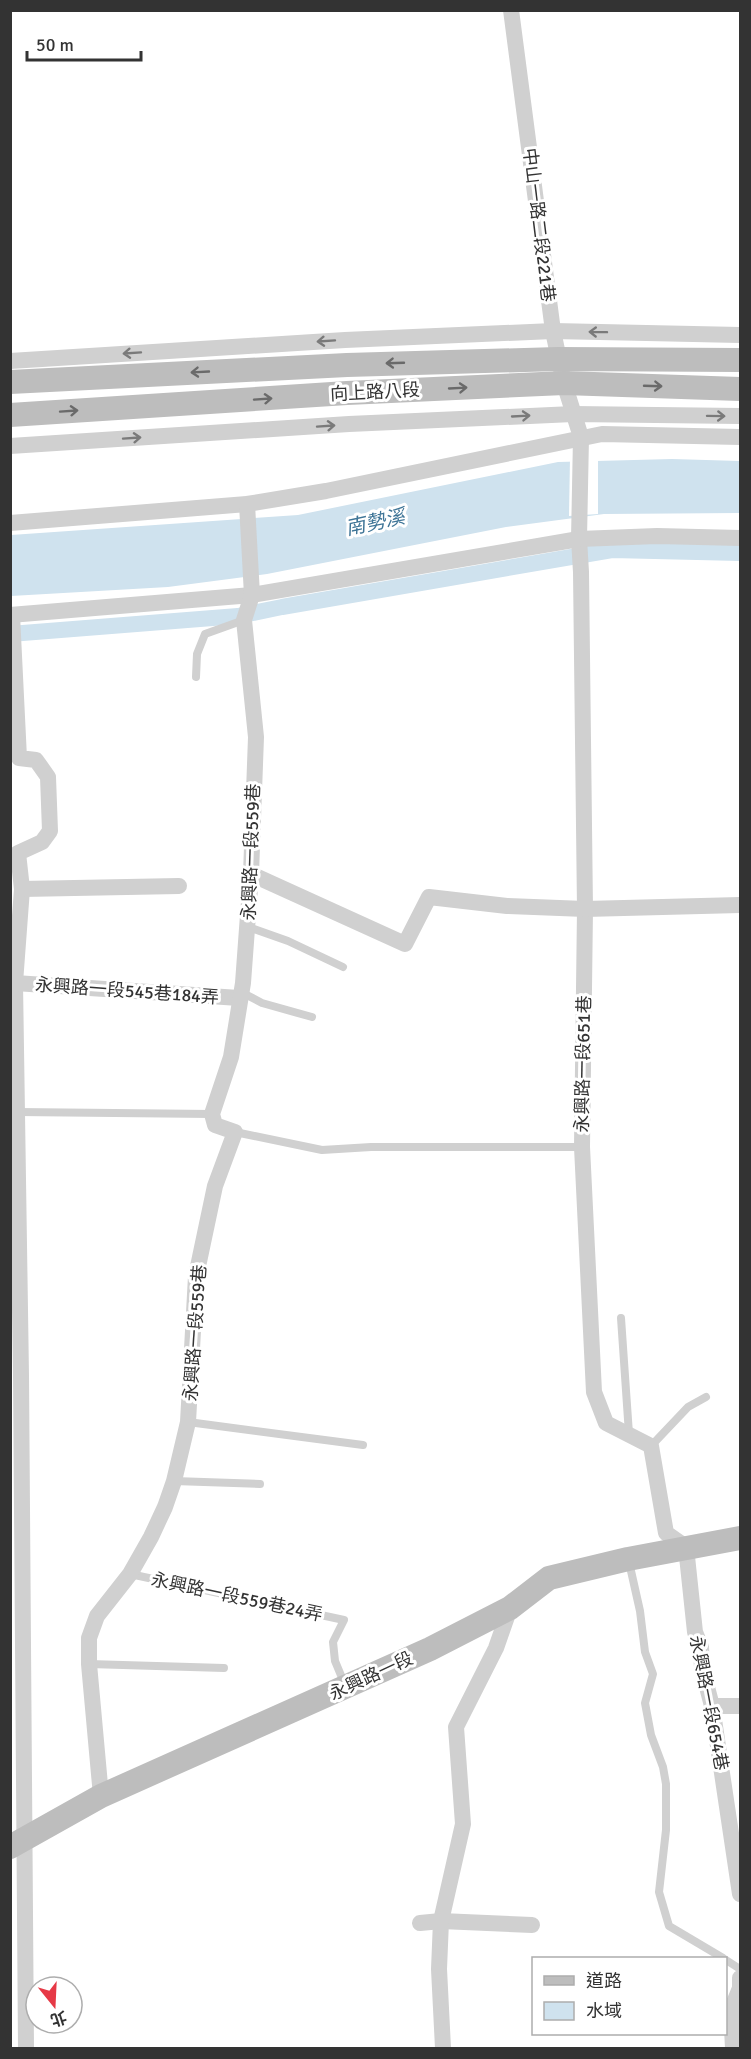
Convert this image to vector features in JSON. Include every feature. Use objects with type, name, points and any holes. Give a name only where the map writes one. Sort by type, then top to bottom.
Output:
[{"type":"main road","name":"向上路八段","points":[[10,382],[347,364],[558,359],[741,360]]},
{"type":"main road","name":"向上路八段","points":[[10,415],[347,393],[564,383],[741,389]]},
{"type":"main road","name":"永興路一段","points":[[17,1845],[101,1796],[430,1649],[510,1608],[549,1578],[628,1559],[741,1538]]},
{"type":"street","name":"中山一路二段221巷","points":[[511,10],[553,331],[564,383],[581,437]]},
{"type":"street","points":[[10,361],[345,340],[553,331],[741,335]]},
{"type":"street","points":[[10,446],[349,424],[573,414],[741,416]]},
{"type":"street","points":[[11,517],[247,511],[326,491],[581,437],[602,434],[741,437]]},
{"type":"street","name":"永興路一段651巷","points":[[581,437],[579,539],[585,909],[582,1147],[594,1392],[606,1423],[651,1446]]},
{"type":"street","points":[[247,511],[252,588]]},
{"type":"street","points":[[26,2049],[17,1845],[15,983],[22,889],[18,853],[42,842],[50,831],[48,777],[36,760],[19,758],[11,615],[252,588],[579,539],[657,536],[741,538]]},
{"type":"street","name":"永興路一段559巷","points":[[212,1114],[231,1057],[248,927],[256,737],[244,620],[252,588]]},
{"type":"street","points":[[251,874],[405,944],[429,897],[507,906],[585,909],[741,905]]},
{"type":"street","points":[[22,889],[179,886]]},
{"type":"street","name":"永興路一段545巷184弄","points":[[15,983],[240,995]]},
{"type":"street","points":[[212,1114],[215,1125],[235,1132]]},
{"type":"street","name":"永興路一段559巷","points":[[101,1796],[89,1638],[98,1616],[130,1574],[160,1517],[174,1481],[188,1422],[196,1276],[215,1186],[235,1132]]},
{"type":"street","points":[[651,1446],[666,1533],[686,1547]]},
{"type":"street","name":"永興路一段654巷","points":[[686,1547],[695,1632],[701,1647],[702,1668],[712,1706],[741,1894]]},
{"type":"street","points":[[443,2049],[439,1969],[441,1921],[463,1824],[456,1727],[496,1648],[510,1608]]},
{"type":"street","points":[[712,1706],[741,1706]]},
{"type":"street","points":[[420,1923],[441,1921],[532,1925]]},
{"type":"street","points":[[733,2049],[731,2010],[740,1984]]},
{"type":"lane","points":[[196,677],[197,654],[205,634],[244,620]]},
{"type":"lane","points":[[248,927],[288,941],[343,967]]},
{"type":"lane","points":[[240,995],[312,1017]]},
{"type":"lane","points":[[17,1112],[212,1114]]},
{"type":"lane","points":[[235,1132],[322,1150],[371,1147],[582,1147]]},
{"type":"lane","points":[[621,1318],[629,1434]]},
{"type":"lane","points":[[651,1446],[688,1407],[706,1397]]},
{"type":"lane","points":[[188,1422],[363,1445]]},
{"type":"lane","points":[[174,1481],[260,1484]]},
{"type":"lane","points":[[628,1559],[640,1611],[645,1652],[653,1674],[645,1703],[651,1735],[663,1767],[666,1784],[666,1830],[659,1892],[669,1926],[721,1957]]},
{"type":"lane","name":"永興路一段559巷24弄","points":[[130,1574],[344,1620],[333,1642],[335,1661],[346,1688]]},
{"type":"lane","points":[[90,1664],[224,1668]]},
{"type":"lane","points":[[727,1961],[741,1969]]},
{"type":"water","name":"南勢溪","points":[[672,459],[740,461],[740,513],[604,514],[506,527],[267,574],[168,587],[11,596],[11,535],[298,515],[558,462]]},
{"type":"pier","points":[[570,458],[598,458],[598,514],[569,516]]},
{"type":"waterway","points":[[10,634],[238,616],[612,550],[740,553]]}]
